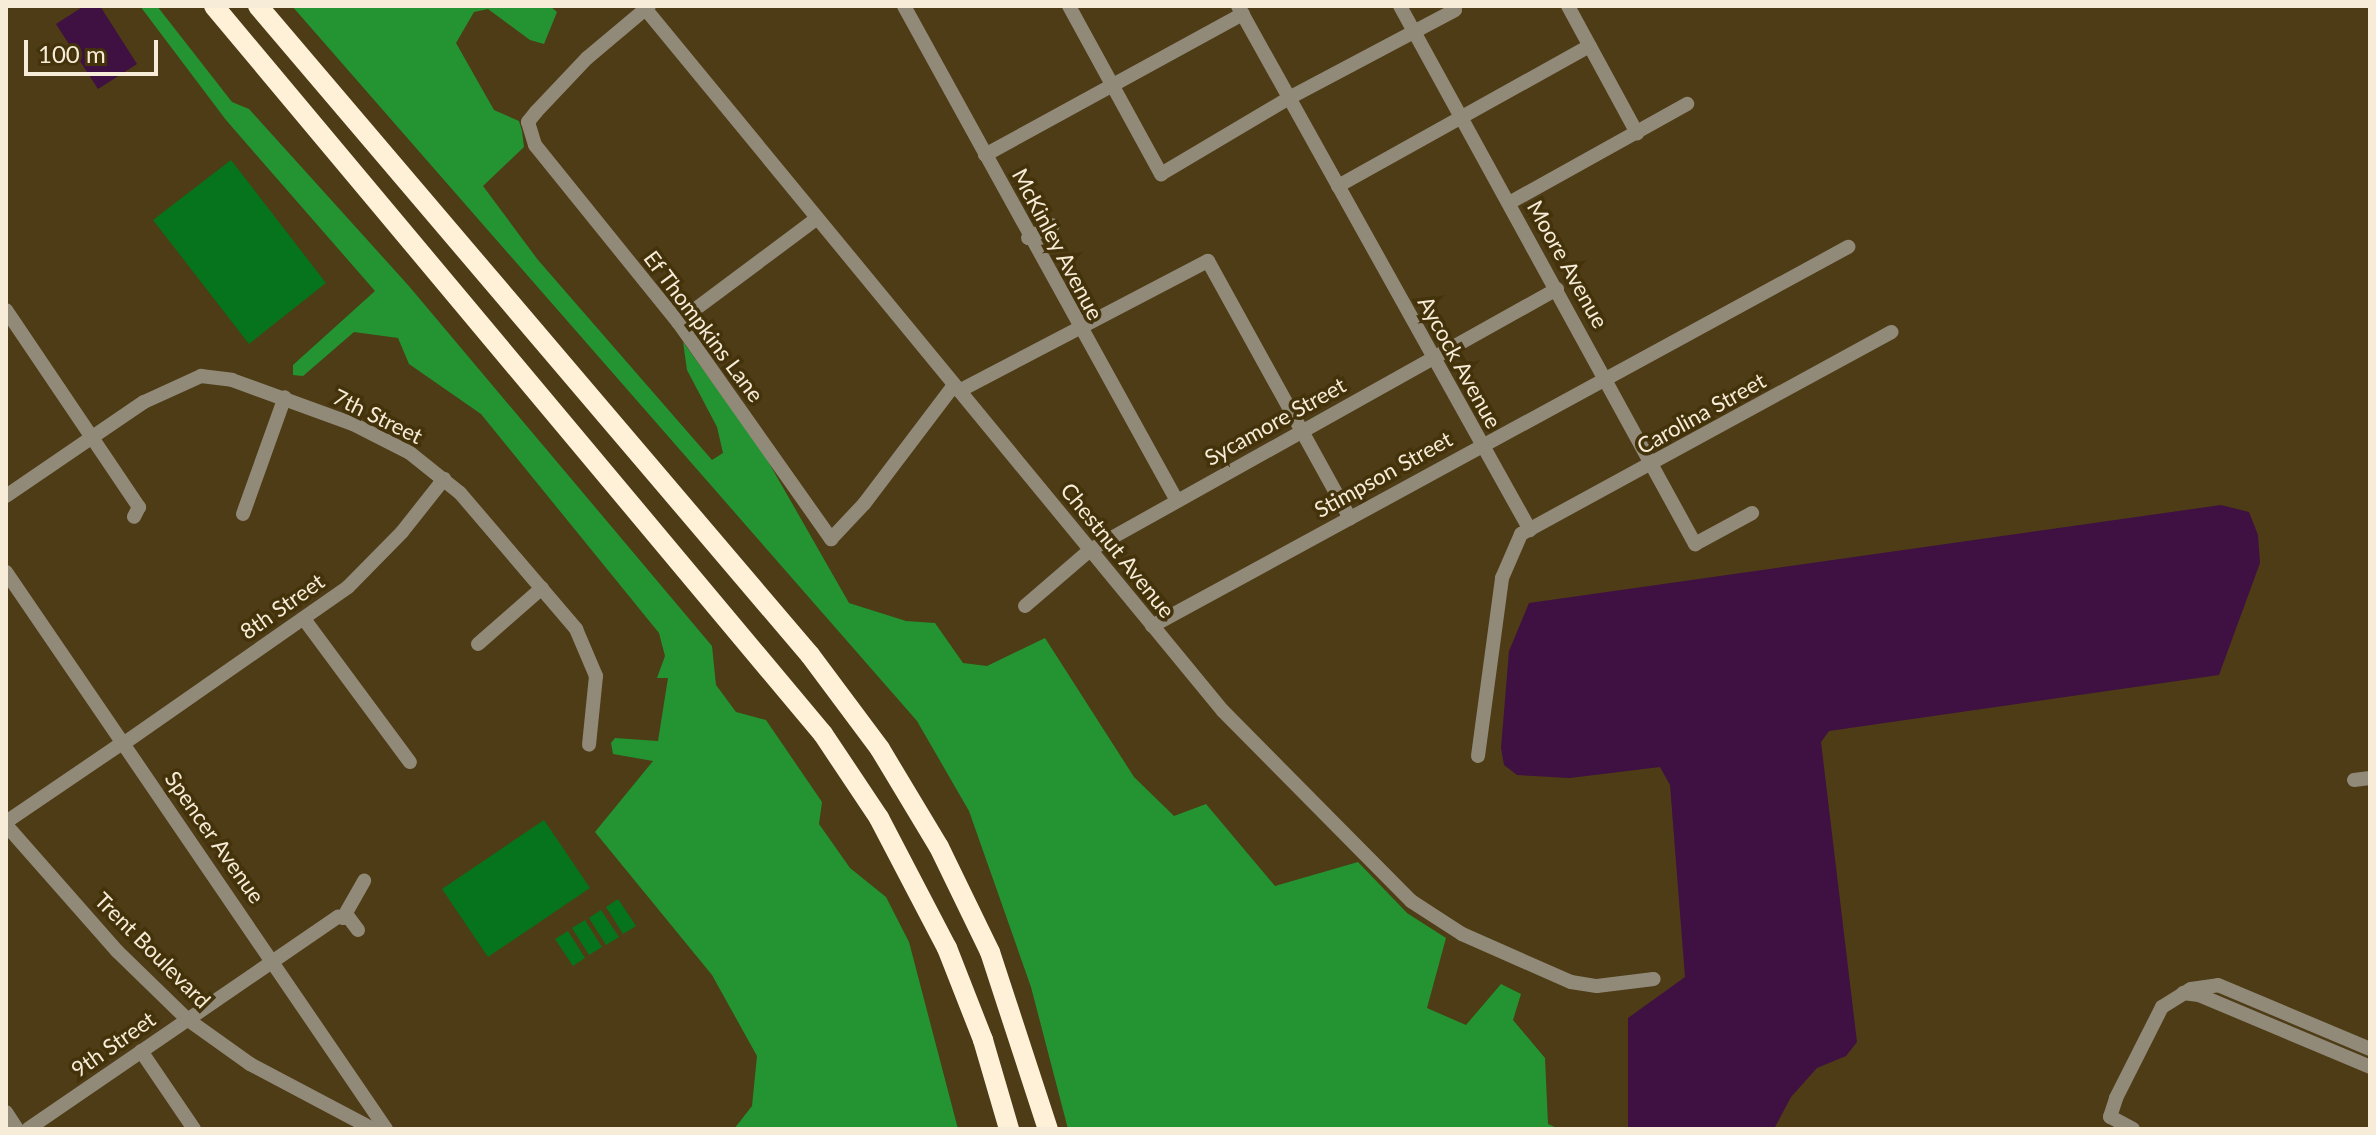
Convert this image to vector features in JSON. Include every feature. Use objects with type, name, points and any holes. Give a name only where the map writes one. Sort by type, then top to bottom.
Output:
[{"type":"highway","points":[[214,6],[823,734],[891,839],[947,948],[983,1040],[1009,1129]]},
{"type":"highway","points":[[258,6],[810,655],[880,749],[939,847],[990,952],[1048,1129]]},
{"type":"street","name":"McKinley Avenue","points":[[904,6],[1028,238],[1177,501]]},
{"type":"street","points":[[1069,6],[1161,174],[1289,98],[1455,10]]},
{"type":"street","name":"Moore Avenue","points":[[1400,6],[1695,544],[1752,513]]},
{"type":"street","points":[[1568,6],[1637,133]]},
{"type":"street","name":"Ef Thompkins Lane","points":[[645,7],[587,58],[528,122],[535,145],[678,322],[831,539],[864,504],[956,388]]},
{"type":"street","name":"Chestnut Avenue","points":[[645,7],[1223,711],[1419,908],[1571,982],[1605,986],[1654,979]]},
{"type":"street","points":[[985,155],[1114,85],[1241,10]]},
{"type":"street","name":"Aycock Avenue","points":[[1241,10],[1530,530]]},
{"type":"street","points":[[1338,186],[1590,46]]},
{"type":"street","points":[[1509,203],[1687,104]]},
{"type":"street","points":[[678,322],[816,219]]},
{"type":"street","points":[[1028,238],[1053,225]]},
{"type":"street","name":"Stimpson Street","points":[[1152,626],[1480,444],[1848,247]]},
{"type":"street","points":[[956,388],[1080,332],[1208,261],[1305,430],[1350,518]]},
{"type":"street","name":"Sycamore Street","points":[[1025,606],[1090,550],[1557,289]]},
{"type":"street","points":[[6,310],[139,507],[134,517]]},
{"type":"street","name":"Carolina Street","points":[[1530,530],[1892,332]]},
{"type":"street","name":"7th Street","points":[[6,496],[172,385],[201,376],[232,380],[285,397],[382,438],[444,479],[542,588],[590,651],[596,699],[589,745]]},
{"type":"street","points":[[243,514],[285,397]]},
{"type":"street","name":"8th Street","points":[[6,823],[304,619],[376,560],[444,479]]},
{"type":"street","points":[[1478,756],[1502,578],[1512,547],[1530,530]]},
{"type":"street","name":"Spencer Avenue","points":[[6,572],[121,745]]},
{"type":"street","name":"Spencer Avenue","points":[[6,581],[386,1129]]},
{"type":"street","points":[[478,644],[542,588]]},
{"type":"street","points":[[304,619],[410,762]]},
{"type":"street","points":[[2354,780],[2370,778]]},
{"type":"street","name":"Trent Boulevard","points":[[6,823],[117,951],[187,1019],[250,1064],[375,1129]]},
{"type":"street","name":"9th Street","points":[[28,1129],[187,1019],[343,918],[364,881]]},
{"type":"street","points":[[343,918],[358,930]]},
{"type":"street","name":"Spencer Avenue","points":[[271,964],[375,1129]]},
{"type":"street","points":[[2133,1129],[2110,1117],[2162,1007],[2183,993],[2218,985],[2370,1049]]},
{"type":"street","points":[[2183,993],[2199,995],[2370,1067]]},
{"type":"street","points":[[2330,1050],[2336,1035]]},
{"type":"street","points":[[141,1051],[194,1129]]},
{"type":"street","points":[[6,1112],[17,1129]]},
{"type":"green space","points":[[140,6],[157,6],[232,102],[249,109],[408,285],[712,646],[716,685],[736,712],[766,720],[822,802],[819,824],[850,868],[886,897],[909,942],[958,1129],[734,1129],[752,1106],[757,1056],[712,975],[595,832],[653,761],[613,754],[611,743],[615,738],[658,741],[668,678],[657,678],[665,656],[659,633],[481,414],[409,364],[398,338],[354,332],[303,376],[293,375],[293,365],[375,291],[226,120]]},
{"type":"green space","points":[[292,6],[550,6],[557,12],[544,44],[530,40],[488,9],[474,12],[456,43],[494,110],[519,121],[522,131],[524,147],[483,186],[538,260],[712,460],[723,453],[717,427],[687,370],[683,342],[761,449],[849,603],[906,621],[935,623],[963,663],[987,666],[1045,638],[1134,777],[1174,816],[1206,804],[1275,886],[1358,862],[1407,913],[1446,938],[1427,1008],[1466,1025],[1501,984],[1521,994],[1513,1020],[1545,1058],[1548,1124],[1559,1129],[1068,1129],[1031,987],[969,811],[917,721]]},
{"type":"green space","points":[[231,160],[326,283],[249,344],[153,220]]},
{"type":"green space","points":[[544,820],[590,888],[488,957],[442,889]]},
{"type":"green space","points":[[618,899],[636,926],[623,934],[606,907]]},
{"type":"green space","points":[[601,910],[619,937],[606,945],[589,918]]},
{"type":"green space","points":[[585,920],[602,947],[589,955],[572,928]]},
{"type":"green space","points":[[568,931],[585,958],[573,966],[555,939]]},
{"type":"shaded area","points":[[84,6],[100,6],[137,64],[98,89],[56,24]]},
{"type":"shaded area","points":[[2221,505],[2249,512],[2258,535],[2260,563],[2219,675],[1829,731],[1821,742],[1857,1042],[1846,1056],[1817,1068],[1791,1097],[1774,1129],[1628,1129],[1628,1018],[1685,977],[1670,785],[1660,767],[1570,778],[1517,775],[1504,765],[1501,748],[1509,651],[1529,603]]}]
